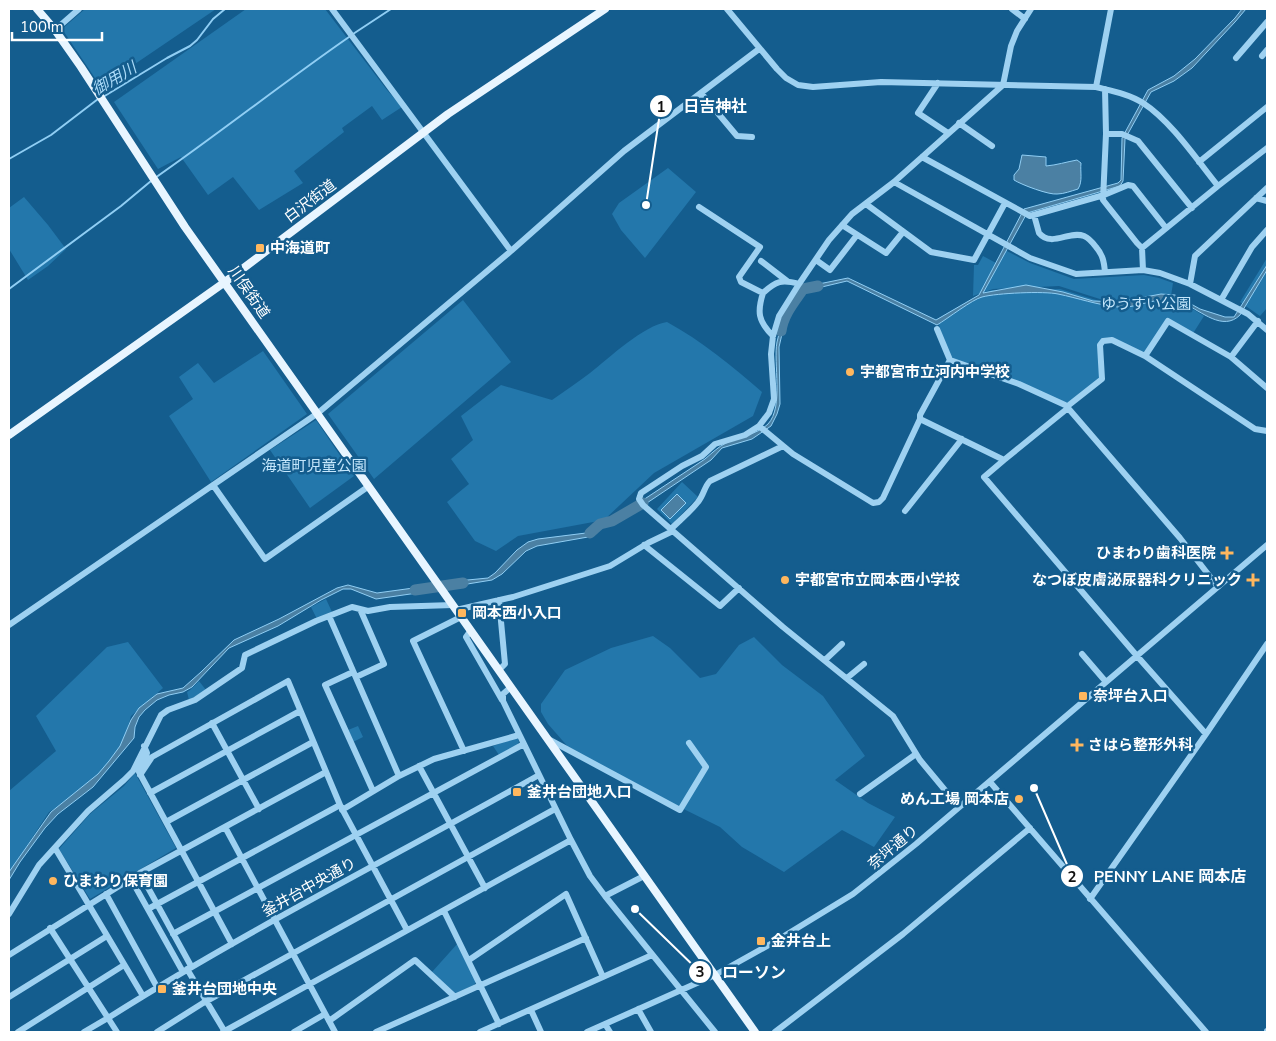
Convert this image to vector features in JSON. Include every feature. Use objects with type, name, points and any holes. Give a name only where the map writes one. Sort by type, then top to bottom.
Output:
[{"type":"main road","name":"川俣街道","points":[[37,9],[55,30],[185,227],[755,1032]]},
{"type":"main road","name":"白沢街道","points":[[9,435],[225,282],[424,132],[604,9]]},
{"type":"street","points":[[55,30],[79,9]]},
{"type":"street","points":[[332,9],[424,132],[481,213],[511,251]]},
{"type":"street","points":[[728,9],[759,49],[786,78],[798,85],[814,87],[881,82],[1096,87],[1122,94],[1143,103],[1163,118],[1218,186]]},
{"type":"street","points":[[1012,9],[1024,19]]},
{"type":"street","points":[[960,807],[916,754],[893,716],[783,627],[641,503],[642,493],[682,466],[702,456],[715,444],[761,428],[774,399],[771,354],[773,336],[779,316],[816,260],[852,214],[894,182],[1003,85],[1011,46],[1017,31],[1031,9]]},
{"type":"street","points":[[1096,87],[1111,9]]},
{"type":"street","points":[[1236,58],[1267,22]]},
{"type":"street","points":[[9,625],[318,413],[511,251],[624,151],[759,49]]},
{"type":"street","points":[[1262,56],[1267,50]]},
{"type":"street","points":[[938,83],[918,113],[948,133]]},
{"type":"street","points":[[1105,89],[1106,134],[1103,200],[1142,248],[1143,270]]},
{"type":"street","points":[[701,93],[737,136],[752,137]]},
{"type":"street","points":[[1199,162],[1267,107]]},
{"type":"street","points":[[959,124],[992,146]]},
{"type":"street","points":[[1106,134],[1125,135],[1138,142],[1192,208]]},
{"type":"street","points":[[1142,248],[1267,148]]},
{"type":"street","points":[[922,157],[1030,216],[1104,191],[1128,185],[1133,186],[1166,228]]},
{"type":"street","points":[[894,182],[1030,258],[1076,274],[1143,270],[1160,273],[1190,284],[1241,310],[1258,321],[1267,330]]},
{"type":"street","points":[[1190,284],[1195,256],[1267,188]]},
{"type":"street","points":[[1256,198],[1267,201]]},
{"type":"street","points":[[866,204],[931,252],[974,260],[1005,203]]},
{"type":"street","points":[[699,207],[760,247],[739,276],[741,282],[763,293]]},
{"type":"street","points":[[1034,215],[1039,233],[1047,239],[1054,240],[1076,235],[1084,236],[1092,241],[1101,252],[1105,272]]},
{"type":"street","points":[[842,225],[886,253],[903,232]]},
{"type":"street","points":[[1221,300],[1252,247],[1267,230]]},
{"type":"street","points":[[816,260],[830,270],[858,235]]},
{"type":"street","points":[[761,261],[787,281]]},
{"type":"street","points":[[773,336],[763,326],[758,308],[763,293],[770,286],[779,282],[787,281],[800,284]]},
{"type":"street","points":[[1145,356],[1168,321],[1231,358],[1267,388]]},
{"type":"street","points":[[1231,358],[1258,321]]},
{"type":"street","points":[[937,329],[950,360],[1019,384],[1065,405],[1180,538],[1218,587]]},
{"type":"street","points":[[1206,734],[984,477],[1102,379],[1100,345],[1103,341],[1112,340],[1145,356],[1255,429],[1267,431]]},
{"type":"street","points":[[761,428],[793,454],[873,502],[879,502],[883,498],[920,415],[950,360]]},
{"type":"street","points":[[920,418],[1004,460]]},
{"type":"street","points":[[906,511],[962,439]]},
{"type":"street","points":[[9,914],[39,865],[88,811],[133,771],[161,715],[168,710],[195,700],[242,668],[245,655],[352,607],[368,611],[390,607],[454,607],[513,598],[610,566],[672,530],[699,502],[704,494],[705,487],[710,481],[783,446]]},
{"type":"street","points":[[213,485],[265,559],[369,486]]},
{"type":"street","points":[[644,545],[720,606],[739,588]]},
{"type":"street","name":"奈坪通り","points":[[587,1032],[715,975],[853,894],[889,867],[990,782],[1267,545]]},
{"type":"street","points":[[498,670],[505,664],[499,600]]},
{"type":"street","points":[[360,609],[384,664],[325,685],[373,791]]},
{"type":"street","points":[[329,616],[399,776]]},
{"type":"street","points":[[461,617],[413,641],[464,751]]},
{"type":"street","points":[[470,630],[466,637],[503,701],[570,840],[590,876],[715,1032]]},
{"type":"street","points":[[824,660],[842,644]]},
{"type":"street","points":[[1090,899],[1267,646]]},
{"type":"street","points":[[1082,654],[1106,682]]},
{"type":"street","points":[[847,678],[864,664]]},
{"type":"street","points":[[140,775],[152,757],[288,681],[341,807],[407,930]]},
{"type":"street","points":[[503,701],[503,694],[511,687]]},
{"type":"street","points":[[150,793],[300,711]]},
{"type":"street","points":[[212,723],[259,809]]},
{"type":"street","points":[[148,909],[419,766],[445,755],[519,735]]},
{"type":"street","points":[[547,739],[680,810],[706,766],[689,743]]},
{"type":"street","points":[[166,822],[313,742]]},
{"type":"street","points":[[173,934],[524,744]]},
{"type":"street","points":[[144,746],[147,753],[139,772],[140,775],[232,944]]},
{"type":"street","points":[[860,794],[916,754]]},
{"type":"street","points":[[419,766],[485,888]]},
{"type":"street","points":[[9,955],[131,878],[326,772]]},
{"type":"street","name":"釜井台中央通り","points":[[84,1032],[187,969],[539,775]]},
{"type":"street","points":[[990,782],[1206,1032]]},
{"type":"street","points":[[157,1032],[206,1001],[555,809]]},
{"type":"street","points":[[225,827],[335,1032]]},
{"type":"street","points":[[775,1032],[902,934],[1030,828]]},
{"type":"street","points":[[131,878],[224,1032],[570,840]]},
{"type":"street","points":[[55,848],[143,996]]},
{"type":"street","points":[[140,873],[173,934],[187,969]]},
{"type":"street","points":[[605,896],[644,876]]},
{"type":"street","points":[[106,894],[157,987]]},
{"type":"street","points":[[469,960],[566,894],[602,977]]},
{"type":"street","points":[[444,911],[499,1024]]},
{"type":"street","points":[[50,928],[117,1032]]},
{"type":"street","points":[[9,996],[107,936]]},
{"type":"street","points":[[376,1032],[586,938]]},
{"type":"street","points":[[480,1032],[652,955]]},
{"type":"street","points":[[329,1021],[415,960],[455,997]]},
{"type":"street","points":[[18,1032],[124,965]]},
{"type":"street","points":[[530,1010],[541,1032]]},
{"type":"street","points":[[638,1010],[651,1032]]},
{"type":"street","points":[[294,1032],[325,1014]]},
{"type":"street","points":[[605,1024],[610,1032]]},
{"type":"green space","points":[[85,9],[216,9],[101,87],[62,29]]},
{"type":"green space","points":[[246,9],[325,9],[402,107],[382,120],[372,106],[342,128],[344,132],[294,171],[303,183],[259,210],[233,177],[208,195],[181,157],[158,169],[114,102]]},
{"type":"green space","points":[[668,168],[696,192],[645,258],[621,230],[612,214],[619,203]]},
{"type":"green space","points":[[24,197],[66,249],[48,266],[28,280],[9,249],[9,208]]},
{"type":"green space","name":"ゆうすい公園","points":[[1003,249],[1030,263],[1074,279],[1144,275],[1159,278],[1173,283],[1171,296],[1204,316],[1192,335],[1168,322],[1145,356],[1112,340],[1103,341],[1102,379],[1069,405],[950,360],[937,319],[981,294],[992,290],[1060,289],[1119,307],[1119,302],[1103,300],[1059,286],[993,289],[973,296],[974,265],[978,265],[983,256],[996,263]]},
{"type":"green space","points":[[1267,258],[1267,308],[1260,316],[1240,302]]},
{"type":"green space","points":[[463,300],[511,362],[374,479],[328,414]]},
{"type":"green space","points":[[667,322],[705,346],[762,392],[753,416],[654,473],[604,520],[518,536],[496,551],[475,541],[447,502],[469,484],[451,459],[473,440],[461,416],[501,385],[552,400],[648,329]]},
{"type":"green space","points":[[263,351],[307,414],[211,482],[169,416],[193,399],[179,377],[198,363],[214,383]]},
{"type":"green space","name":"海道町児童公園","points":[[316,420],[354,476],[310,508],[270,450]]},
{"type":"green space","points":[[682,482],[698,497],[672,524],[657,509]]},
{"type":"green space","points":[[326,599],[332,612],[317,619],[311,607]]},
{"type":"green space","points":[[653,636],[670,648],[700,678],[716,674],[739,645],[754,637],[782,665],[823,696],[865,756],[835,780],[868,803],[895,817],[874,847],[842,830],[784,872],[742,847],[720,827],[635,785],[569,748],[548,724],[541,712],[541,704],[565,670],[611,648]]},
{"type":"green space","points":[[128,642],[163,688],[131,716],[121,752],[80,793],[49,812],[9,873],[9,791],[56,751],[36,716],[107,647]]},
{"type":"green space","points":[[199,681],[206,690],[189,700],[187,692]]},
{"type":"green space","points":[[358,726],[363,737],[353,742],[348,730]]},
{"type":"green space","points":[[514,738],[518,739],[517,745],[499,755],[493,746]]},
{"type":"green space","points":[[135,773],[176,848],[90,899],[59,849],[90,814],[124,786]]},
{"type":"green space","points":[[458,943],[476,981],[474,985],[454,994],[432,972]]},
{"type":"shaded area","points":[[1242,9],[1246,9],[1192,68],[1174,81],[1151,92],[1125,139],[1123,181],[1120,186],[1027,213],[983,293],[1026,285],[1063,292],[1093,301],[1119,302],[1161,294],[1175,295],[1200,309],[1225,317],[1234,317],[1267,265],[1267,270],[1240,315],[1233,320],[1219,321],[1185,304],[1171,300],[1154,301],[1130,307],[1118,307],[1058,294],[1020,293],[982,297],[966,305],[937,325],[847,281],[805,291],[785,321],[779,347],[780,404],[771,426],[752,439],[722,448],[711,460],[632,513],[631,508],[705,459],[720,446],[759,430],[768,424],[776,407],[776,351],[779,334],[788,313],[804,287],[848,278],[936,320],[979,295],[1024,209],[1118,183],[1121,180],[1122,138],[1148,90],[1174,76],[1195,59]]},
{"type":"shaded area","points":[[1022,155],[1046,157],[1046,166],[1077,160],[1081,163],[1080,186],[1078,189],[1053,194],[1014,180],[1014,175],[1019,169]]},
{"type":"shaded area","points":[[677,494],[686,503],[670,519],[661,510]]},
{"type":"shaded area","points":[[601,522],[604,527],[588,537],[537,546],[526,551],[502,574],[492,580],[449,587],[447,582],[488,578],[528,542],[586,533]]},
{"type":"shaded area","points":[[348,585],[377,593],[428,586],[431,591],[376,599],[351,589],[343,589],[278,626],[229,648],[192,687],[183,692],[157,700],[145,710],[139,717],[135,727],[134,738],[93,787],[58,814],[45,828],[9,880],[9,872],[51,812],[98,774],[109,761],[120,746],[131,720],[139,708],[157,694],[183,688],[234,640],[279,619],[337,588]]},
{"type":"waterway","name":"御用川","points":[[103,97],[190,46],[213,19],[225,9]]},
{"type":"waterway","points":[[353,34],[391,9]]},
{"type":"waterway","points":[[155,178],[349,37]]},
{"type":"waterway","name":"御用川","points":[[9,159],[51,135],[98,99]]},
{"type":"waterway","points":[[9,289],[121,206],[151,181]]},
{"type":"waterway","points":[[781,331],[786,314],[803,289],[818,286]]},
{"type":"waterway","points":[[590,533],[600,524],[612,521],[643,503]]},
{"type":"waterway","points":[[415,590],[463,583]]},
{"type":"place","name":"日吉神社","points":[[646,205]]},
{"type":"place","name":"中海道町","points":[[260,248]]},
{"type":"place","name":"宇都宮市立河内中学校","points":[[850,372]]},
{"type":"place","name":"ひまわり歯科医院","points":[[1227,553]]},
{"type":"place","name":"宇都宮市立岡本西小学校","points":[[785,580]]},
{"type":"place","name":"なつぼ皮膚泌尿器科クリニック","points":[[1253,580]]},
{"type":"place","name":"岡本西小入口","points":[[462,613]]},
{"type":"place","name":"奈坪台入口","points":[[1083,696]]},
{"type":"place","name":"さはら整形外科","points":[[1077,745]]},
{"type":"place","name":"PENNY LANE 岡本店","points":[[1034,788]]},
{"type":"place","name":"釜井台団地入口","points":[[517,792]]},
{"type":"place","name":"めん工場 岡本店","points":[[1019,799]]},
{"type":"place","name":"ひまわり保育園","points":[[53,881]]},
{"type":"place","name":"ローソン","points":[[635,909]]},
{"type":"place","name":"金井台上","points":[[761,941]]},
{"type":"place","name":"釜井台団地中央","points":[[162,989]]}]
